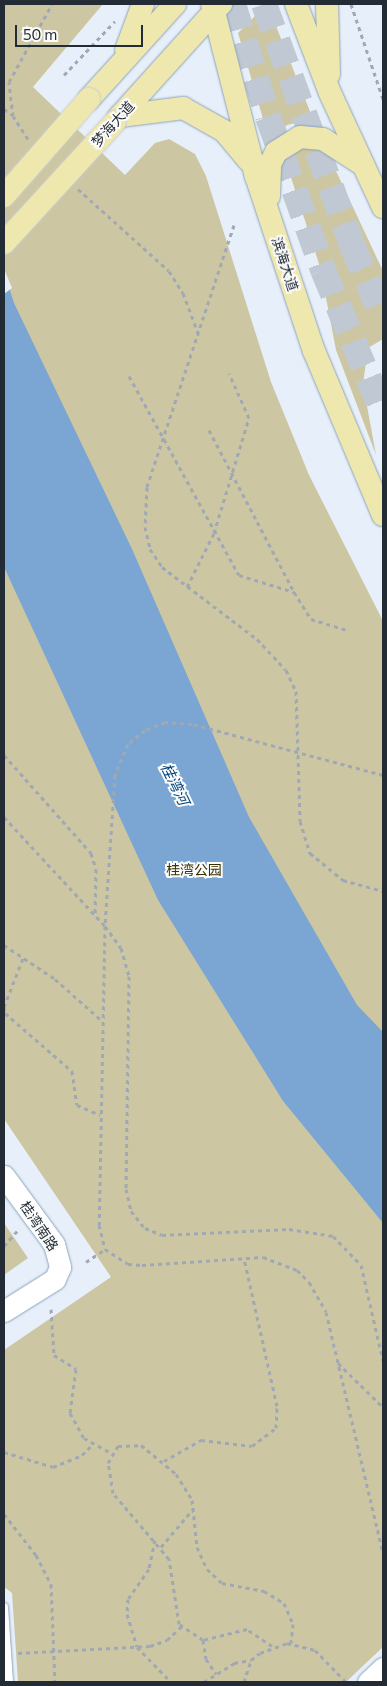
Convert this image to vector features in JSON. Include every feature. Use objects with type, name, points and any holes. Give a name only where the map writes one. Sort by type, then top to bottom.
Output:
[{"type":"main road","points":[[122,62],[143,4]]},
{"type":"main road","points":[[4,196],[175,4]]},
{"type":"main road","points":[[296,4],[330,93],[383,207]]},
{"type":"main road","points":[[328,4],[330,93]]},
{"type":"main road","name":"梦海大道","points":[[4,243],[117,119],[215,6]]},
{"type":"main road","name":"滨海大道","points":[[215,6],[256,176],[314,351],[383,515]]},
{"type":"main road","points":[[117,119],[183,108],[202,116],[244,151],[256,176]]},
{"type":"main road","points":[[270,216],[270,164],[276,152],[291,140],[323,139],[364,166]]},
{"type":"street","name":"桂湾南路","points":[[4,1176],[54,1244],[60,1267],[55,1279],[4,1312]]},
{"type":"street","points":[[368,1682],[383,1668]]},
{"type":"lane","points":[[4,1607],[9,1682]]},
{"type":"path","points":[[351,4],[383,99]]},
{"type":"path","points":[[64,75],[121,12]]},
{"type":"path","points":[[4,109],[13,116]]},
{"type":"path","points":[[234,225],[147,487],[145,527],[150,549],[162,567],[257,639],[286,670],[296,691],[300,752],[300,821],[310,853],[343,880],[383,891]]},
{"type":"path","points":[[187,587],[214,533],[250,418],[229,373]]},
{"type":"path","points":[[129,376],[214,533],[239,575],[294,592]]},
{"type":"path","points":[[209,430],[294,592],[311,620],[347,630]]},
{"type":"path","points":[[383,775],[265,741],[177,722],[155,725],[136,735],[120,758],[115,774],[107,858],[101,1020],[99,1224],[106,1248],[128,1264],[244,1258],[280,1261],[309,1282],[326,1312],[383,1553]]},
{"type":"path","points":[[4,755],[91,853],[96,869],[95,916]]},
{"type":"path","points":[[4,816],[104,926],[121,948],[130,976],[126,1189],[131,1211],[145,1228],[162,1235],[288,1229],[333,1236],[361,1265],[383,1361]]},
{"type":"path","points":[[4,946],[23,958],[101,1020]]},
{"type":"path","points":[[23,958],[4,1007],[5,1013],[72,1071],[77,1104],[100,1116]]},
{"type":"path","points":[[4,1246],[17,1231]]},
{"type":"path","points":[[86,1262],[106,1248]]},
{"type":"path","points":[[164,1461],[201,1440],[252,1446],[276,1428],[277,1406],[244,1258]]},
{"type":"path","points":[[51,1309],[54,1354],[76,1369],[70,1413],[84,1438],[111,1453]]},
{"type":"path","points":[[337,1363],[383,1407]]},
{"type":"path","points":[[111,1453],[130,1442],[164,1461],[186,1487],[194,1508],[197,1547],[207,1569],[222,1584],[264,1591],[284,1602],[293,1624],[291,1643]]},
{"type":"path","points":[[4,1452],[52,1467],[77,1458],[93,1444]]},
{"type":"path","points":[[111,1453],[108,1476],[113,1493],[161,1547],[175,1574],[174,1613],[182,1626],[203,1640],[206,1659],[216,1674]]},
{"type":"path","points":[[161,1547],[194,1508]]},
{"type":"path","points":[[4,1514],[36,1555],[51,1584],[55,1682]]},
{"type":"path","points":[[155,1539],[149,1569],[128,1599],[130,1632],[137,1647],[171,1682]]},
{"type":"path","points":[[7,1653],[137,1647],[159,1644],[182,1626]]},
{"type":"path","points":[[203,1640],[247,1629],[272,1646]]},
{"type":"path","points":[[204,1682],[234,1663],[251,1660],[272,1646],[291,1643],[316,1650],[346,1682]]},
{"type":"path","points":[[244,1682],[251,1660]]},
{"type":"green space","name":"桂湾公园","points":[[4,4],[103,4],[33,87],[125,175],[155,143],[169,139],[195,154],[206,176],[271,382],[309,475],[383,621],[383,1647],[346,1682],[18,1682],[12,1593],[4,1587],[4,1350],[111,1277],[4,1119]]},
{"type":"green space","points":[[270,11],[313,119],[287,125],[270,143],[238,33],[256,15]]},
{"type":"green space","points":[[304,137],[328,154],[383,271],[383,339],[368,348],[363,384],[376,455],[336,350],[320,267],[287,165],[286,159]]},
{"type":"green space","points":[[4,1223],[28,1258],[4,1275]]},
{"type":"water","name":"桂湾河","points":[[4,272],[14,303],[132,549],[249,817],[357,1005],[383,1032],[383,1223],[283,1101],[158,900],[4,567]]},
{"type":"pier","points":[[4,269],[12,288],[4,294]]},
{"type":"tunnel","points":[[233,4],[268,117],[323,270],[383,412]]},
{"type":"tunnel","points":[[264,4],[352,245],[383,317]]}]
